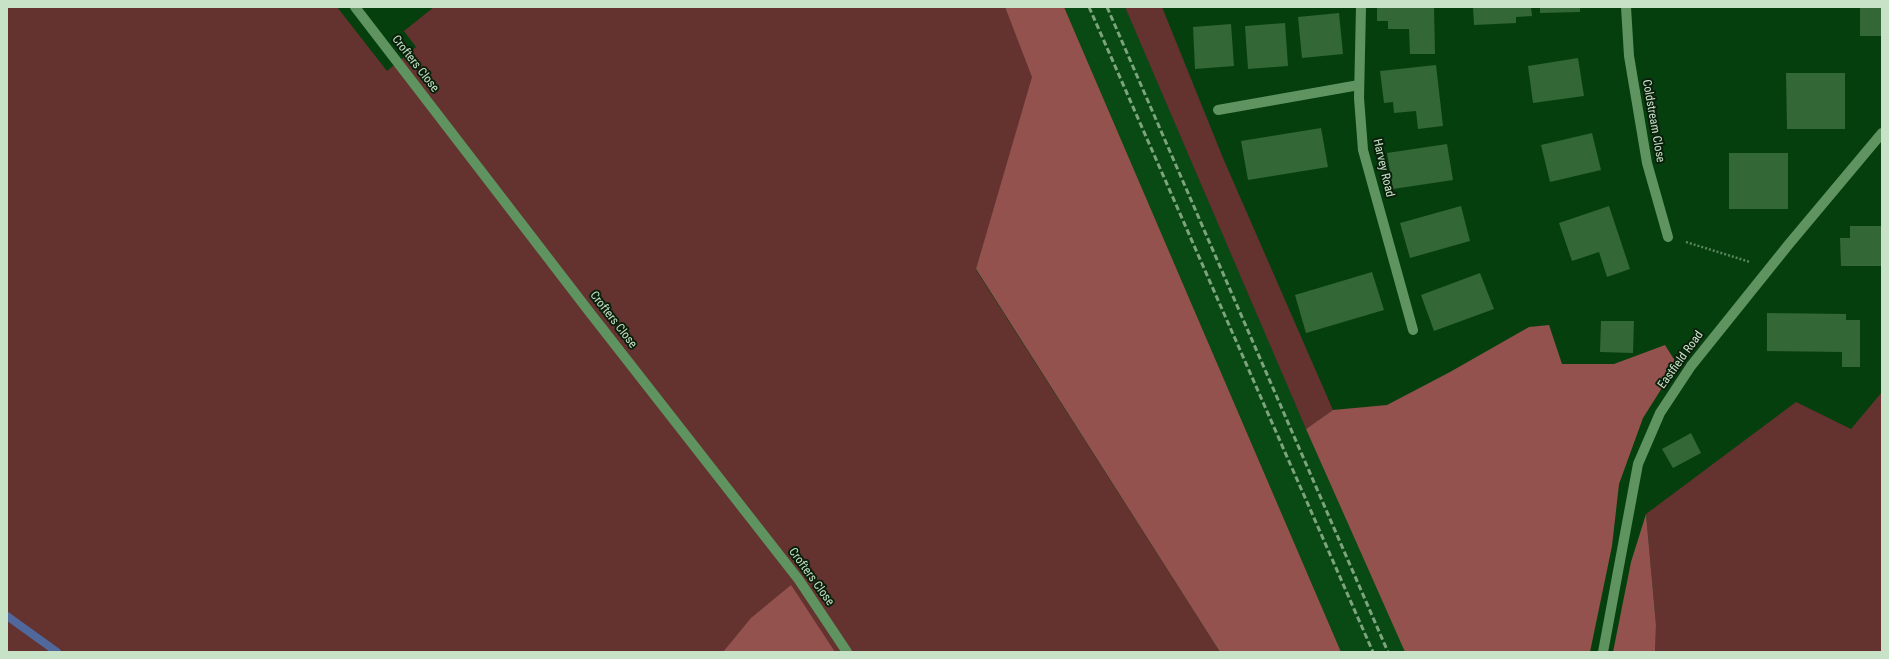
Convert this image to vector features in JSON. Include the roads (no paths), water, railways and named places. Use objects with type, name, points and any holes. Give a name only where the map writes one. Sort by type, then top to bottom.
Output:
[{"type":"street","name":"Crofters Close","points":[[355,7],[799,580],[847,652]]},
{"type":"street","name":"Harvey Road","points":[[1361,7],[1359,86],[1363,150],[1413,330]]},
{"type":"street","name":"Coldstream Close","points":[[1626,7],[1629,56],[1647,163],[1668,237]]},
{"type":"street","points":[[1218,110],[1359,86]]},
{"type":"street","name":"Eastfield Road","points":[[1603,652],[1638,464],[1660,413],[1691,366],[1882,133]]},
{"type":"waterway","points":[[7,616],[57,652]]},
{"type":"railway","points":[[1089,7],[1373,652]]},
{"type":"railway","points":[[1107,7],[1388,652]]}]
